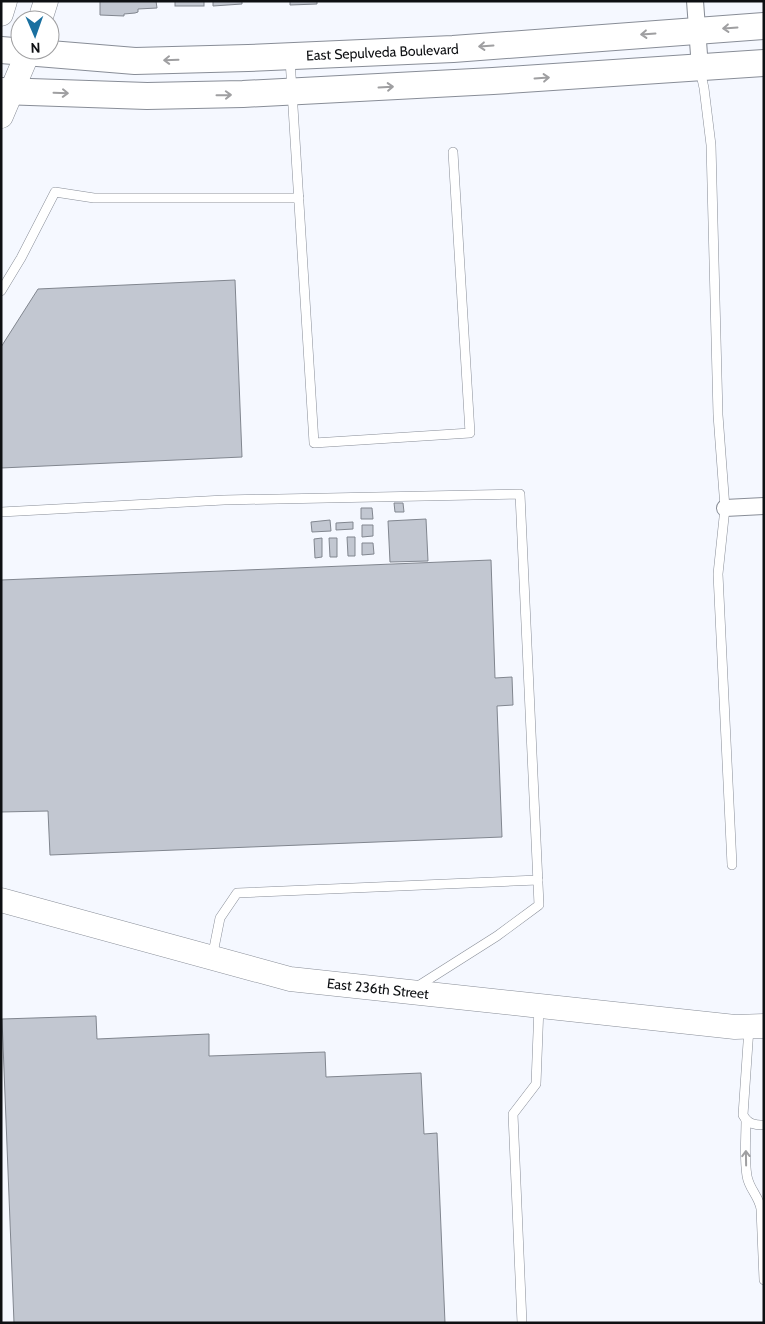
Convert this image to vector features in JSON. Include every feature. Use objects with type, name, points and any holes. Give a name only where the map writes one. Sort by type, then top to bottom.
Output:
[{"type":"main road","name":"East Sepulveda Boulevard","points":[[60,54],[135,62],[453,49],[764,26]]},
{"type":"main road","points":[[7,91],[147,96],[292,92],[764,63]]},
{"type":"street","points":[[1,14],[5,1]]},
{"type":"street","points":[[695,1],[700,68]]},
{"type":"street","points":[[1,116],[7,91],[24,60]]},
{"type":"street","points":[[724,508],[764,506]]},
{"type":"street","name":"East 236th Street","points":[[1,900],[290,979],[736,1027],[756,1027]]},
{"type":"lane","points":[[290,55],[314,443],[470,433],[453,152]]},
{"type":"lane","points":[[700,68],[711,145],[718,415],[724,508],[718,574],[732,865]]},
{"type":"lane","points":[[1,291],[56,192],[94,198],[299,198]]},
{"type":"lane","points":[[1,512],[224,500],[520,494],[539,905],[497,936],[408,992]]},
{"type":"lane","points":[[212,958],[220,918],[237,893],[538,880]]},
{"type":"lane","points":[[522,1323],[513,1114],[536,1084],[539,1006]]},
{"type":"lane","points":[[756,1027],[743,1115],[753,1125],[764,1125]]},
{"type":"lane","points":[[746,1120],[747,1176],[761,1209],[764,1280]]},
{"type":"building","points":[[100,1],[156,1],[157,8],[138,9],[138,12],[124,14],[124,16],[100,15]]},
{"type":"building","points":[[175,1],[204,1],[204,6],[175,6]]},
{"type":"building","points":[[213,1],[242,1],[242,4],[213,6]]},
{"type":"building","points":[[290,1],[317,1],[317,4],[290,5]]},
{"type":"building","points":[[235,280],[242,457],[1,468],[1,347],[38,289]]},
{"type":"building","points":[[394,503],[403,503],[404,512],[395,512]]},
{"type":"building","points":[[361,508],[372,508],[373,519],[361,519]]},
{"type":"building","points":[[426,519],[428,561],[390,562],[388,521]]},
{"type":"building","points":[[330,520],[331,531],[312,532],[311,522]]},
{"type":"building","points":[[353,522],[353,529],[336,530],[336,523]]},
{"type":"building","points":[[362,525],[373,525],[373,536],[362,537]]},
{"type":"building","points":[[347,537],[355,537],[355,556],[348,556]]},
{"type":"building","points":[[322,538],[322,557],[315,558],[314,539]]},
{"type":"building","points":[[329,538],[337,538],[337,557],[330,557]]},
{"type":"building","points":[[362,543],[373,543],[374,554],[362,555]]},
{"type":"building","points":[[491,560],[495,678],[512,677],[513,705],[497,706],[502,837],[50,855],[48,811],[1,812],[1,580]]},
{"type":"building","points":[[96,1016],[97,1039],[209,1034],[209,1056],[325,1052],[326,1077],[421,1073],[424,1134],[437,1133],[445,1323],[14,1323],[2,1019]]}]
